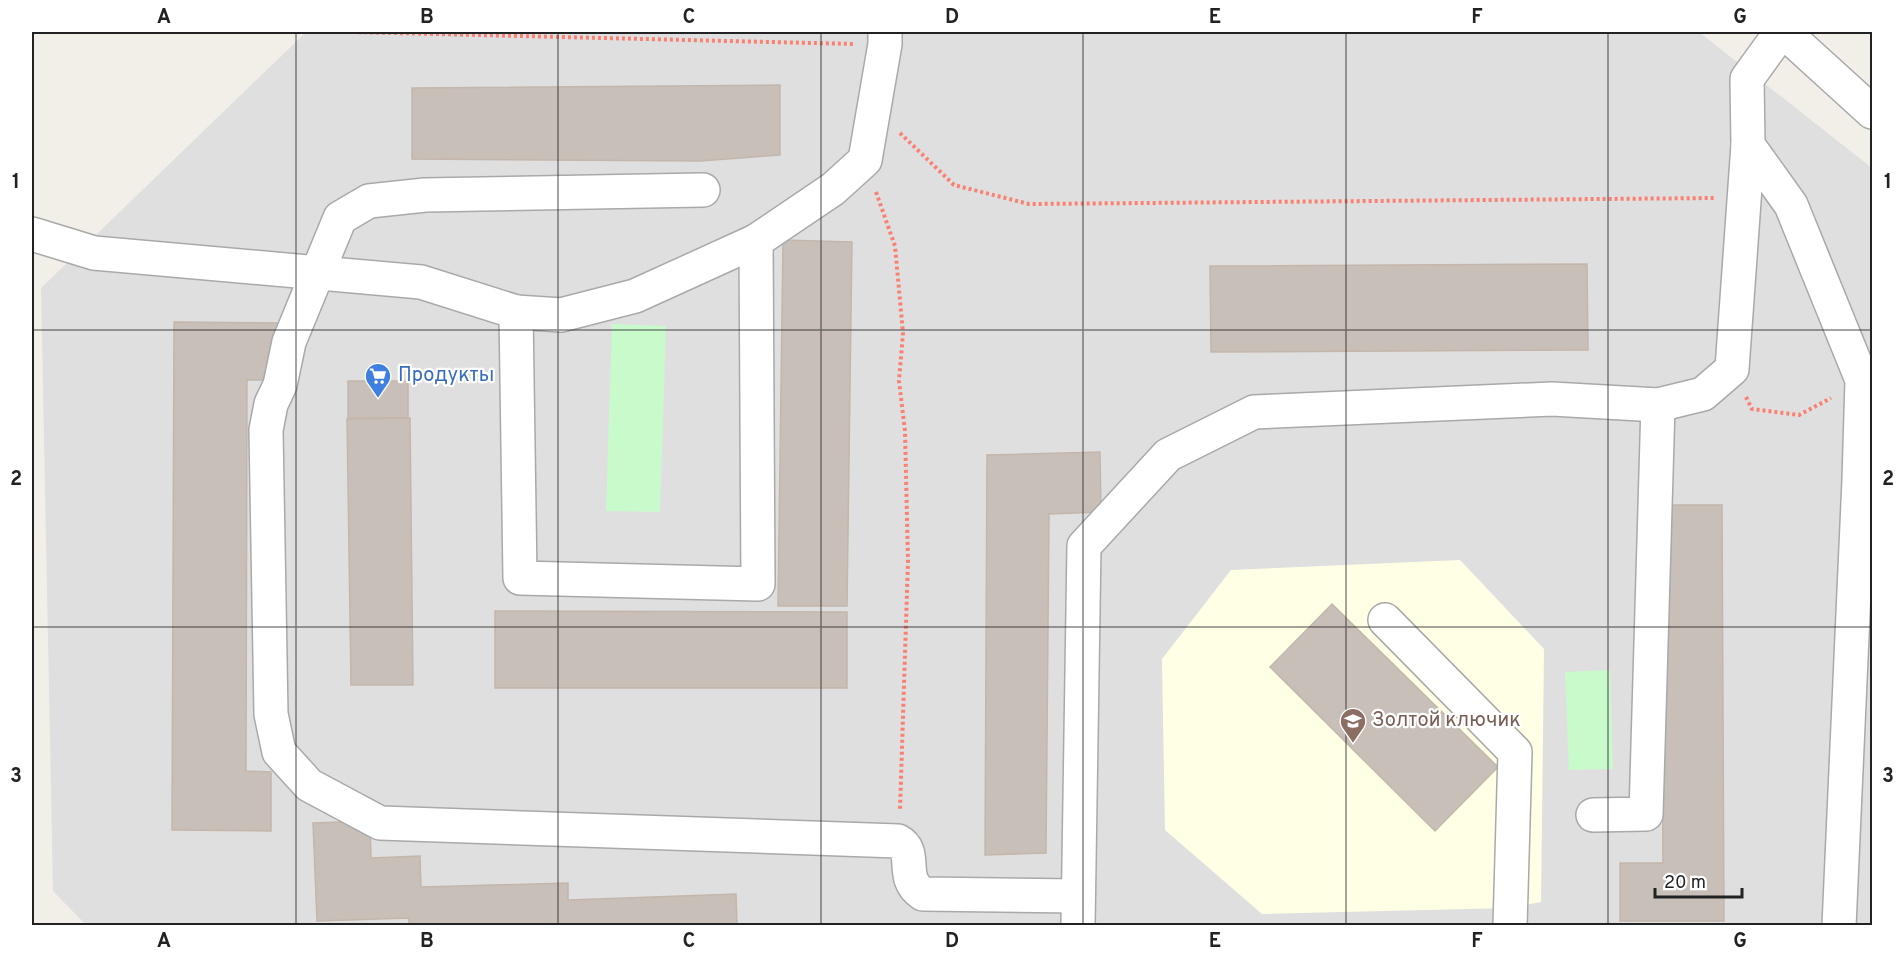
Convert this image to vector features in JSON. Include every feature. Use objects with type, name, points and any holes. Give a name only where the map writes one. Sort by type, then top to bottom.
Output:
[{"type":"street","points":[[703,190],[425,195],[369,201],[340,218],[319,274],[289,342],[280,385],[271,404],[266,430],[271,714],[279,752],[309,785],[380,823],[898,841],[904,844],[907,851],[910,880],[914,888],[923,894],[1078,911],[1084,546],[1168,455],[1254,412],[1552,399],[1658,405],[1703,394],[1732,369],[1748,145],[1747,79],[1783,32],[1872,112]]},
{"type":"street","points":[[32,234],[94,253],[421,282],[516,312],[561,315],[635,296],[756,241],[833,189],[865,160],[885,38]]},
{"type":"street","points":[[1748,145],[1791,205],[1862,381],[1866,482],[1839,926]]},
{"type":"street","points":[[516,312],[520,578],[758,584],[756,241]]},
{"type":"street","points":[[1593,815],[1646,814],[1658,405]]},
{"type":"street","points":[[1385,620],[1515,752],[1510,926]]},
{"type":"path","points":[[352,32],[885,38]]},
{"type":"path","points":[[900,132],[954,185],[1029,204],[1718,198]]},
{"type":"path","points":[[865,160],[895,246],[903,333],[899,381],[905,430],[908,561],[904,733],[898,841]]},
{"type":"path","points":[[1732,369],[1752,409],[1799,415],[1862,381]]},
{"type":"shaded area","points":[[306,32],[1699,32],[1872,168],[1872,925],[86,925],[53,891],[41,288]]},
{"type":"shaded area","name":"Золтой ключик","points":[[1460,560],[1544,649],[1541,902],[1510,908],[1262,914],[1165,830],[1162,659],[1231,570]]},
{"type":"green space","points":[[612,324],[666,326],[660,512],[606,511]]},
{"type":"green space","points":[[1610,670],[1613,769],[1569,770],[1565,672]]},
{"type":"building","points":[[780,85],[780,155],[700,161],[412,159],[412,88]]},
{"type":"building","points":[[783,240],[852,242],[847,606],[778,606]]},
{"type":"building","points":[[1587,264],[1588,350],[1211,352],[1210,266]]},
{"type":"building","points":[[174,322],[279,323],[279,380],[247,380],[246,771],[271,772],[271,831],[172,830]]},
{"type":"building","name":"Продукты","points":[[348,381],[408,381],[408,418],[348,418]]},
{"type":"building","points":[[410,418],[413,685],[351,685],[347,419]]},
{"type":"building","points":[[1100,452],[1101,512],[1049,514],[1046,853],[985,855],[987,455]]},
{"type":"building","points":[[1661,505],[1722,505],[1724,921],[1620,921],[1620,863],[1663,863]]},
{"type":"building","points":[[1332,604],[1498,767],[1435,831],[1270,667]]},
{"type":"building","points":[[495,611],[847,612],[847,688],[495,688]]},
{"type":"building","points":[[370,821],[371,858],[420,856],[421,887],[568,883],[568,900],[736,894],[737,926],[409,926],[409,918],[317,921],[313,823]]},
{"type":"place","name":"Продукты","points":[[378,399]]},
{"type":"place","name":"Золтой ключик","points":[[1353,744]]}]
